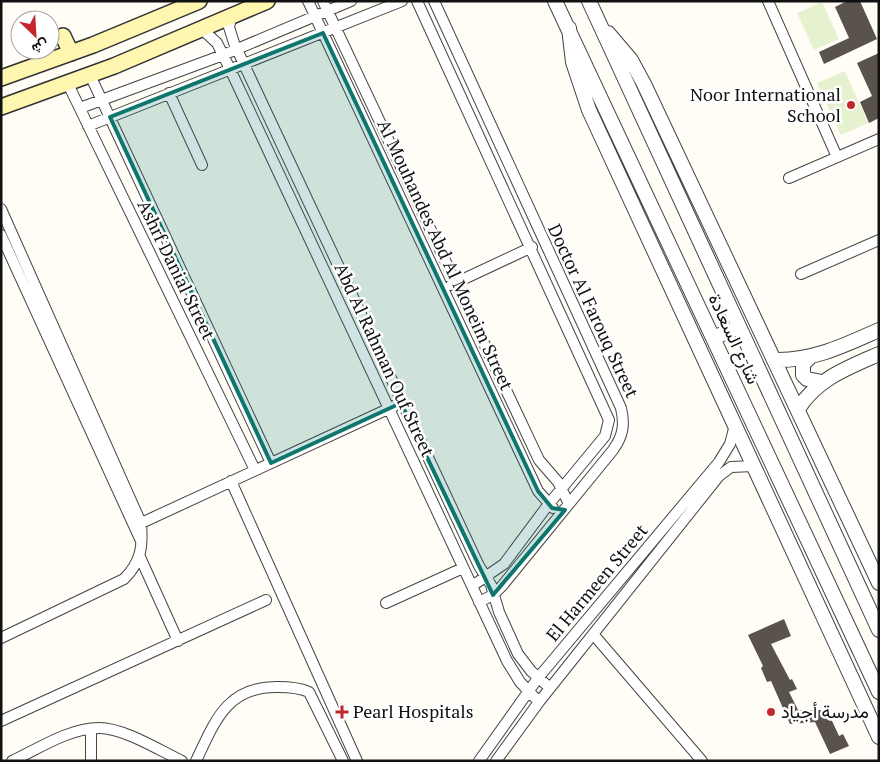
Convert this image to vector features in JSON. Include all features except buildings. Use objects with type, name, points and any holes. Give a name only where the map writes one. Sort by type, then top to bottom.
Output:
[{"type":"main road","points":[[1,78],[71,53],[199,1]]},
{"type":"main road","points":[[1,107],[68,84],[203,30],[267,1]]},
{"type":"main road","points":[[63,36],[71,53]]},
{"type":"street","name":"Al Mouhandes Abd Al Moneim Street","points":[[308,1],[538,491],[548,505]]},
{"type":"street","points":[[80,108],[223,55],[315,16],[325,6],[351,1]]},
{"type":"street","points":[[88,126],[402,1]]},
{"type":"street","name":"Doctor Al Farouq Street","points":[[417,1],[532,247],[609,420],[606,436],[548,505],[504,564],[472,586]]},
{"type":"street","name":"Doctor Al Farouq Street","points":[[434,1],[621,408],[624,419],[620,441],[493,595],[479,602]]},
{"type":"street","name":"شارع السعادة","points":[[555,1],[879,692]]},
{"type":"street","name":"شارع السعادة","points":[[589,1],[879,630]]},
{"type":"street","points":[[768,1],[837,157]]},
{"type":"street","name":"Al Mouhandes Abd Al Moneim Street","points":[[325,6],[539,460],[563,488],[567,507]]},
{"type":"street","name":"Abd Al Rahman Ouf Street","points":[[231,18],[229,28],[237,49],[401,403],[479,566],[486,576],[518,654],[538,678],[550,688]]},
{"type":"street","points":[[596,19],[638,72],[879,583]]},
{"type":"street","points":[[569,28],[573,62],[582,94],[879,737]]},
{"type":"street","name":"Abd Al Rahman Ouf Street","points":[[203,30],[210,35],[230,69],[506,661],[528,692],[539,702]]},
{"type":"street","name":"Ashrf Danial Street","points":[[90,75],[271,463]]},
{"type":"street","name":"Ashrf Danial Street","points":[[68,84],[255,470]]},
{"type":"street","points":[[169,93],[202,165]]},
{"type":"street","points":[[789,178],[879,139]]},
{"type":"street","points":[[672,182],[699,200]]},
{"type":"street","points":[[1,209],[137,525],[143,544],[140,557],[133,569],[118,583],[1,638]]},
{"type":"street","points":[[1,235],[137,525]]},
{"type":"street","points":[[800,274],[879,240]]},
{"type":"street","points":[[667,278],[670,246]]},
{"type":"street","points":[[443,289],[532,247]]},
{"type":"street","points":[[713,338],[739,327]]},
{"type":"street","points":[[822,382],[807,379],[803,375],[803,364],[810,358],[879,330]]},
{"type":"street","points":[[798,409],[812,390],[822,382],[879,354]]},
{"type":"street","points":[[775,360],[810,358]]},
{"type":"street","points":[[137,525],[401,403]]},
{"type":"street","points":[[607,412],[621,408]]},
{"type":"street","name":"El Harmeen Street","points":[[479,761],[538,678],[719,462],[730,444],[735,424]]},
{"type":"street","name":"El Harmeen Street","points":[[496,761],[539,702],[719,476],[731,467],[754,466]]},
{"type":"street","points":[[231,481],[357,761]]},
{"type":"street","points":[[548,505],[556,510],[567,507]]},
{"type":"street","points":[[835,535],[858,538]]},
{"type":"street","points":[[800,565],[808,540]]},
{"type":"street","points":[[140,557],[178,641]]},
{"type":"street","points":[[386,603],[463,568]]},
{"type":"street","points":[[1,721],[266,600]]},
{"type":"street","points":[[593,634],[702,761]]},
{"type":"street","points":[[196,761],[218,715],[227,706],[248,692],[260,688],[284,687],[307,691],[342,761]]},
{"type":"street","points":[[328,732],[340,726]]},
{"type":"street","points":[[91,729],[91,761]]},
{"type":"street","points":[[12,761],[68,736],[91,729],[118,732],[182,761]]},
{"type":"street","points":[[336,747],[348,742]]},
{"type":"highlighted area","points":[[323,33],[538,491],[552,508],[565,510],[493,595],[401,403],[271,463],[110,117]]},
{"type":"green space","points":[[822,2],[839,39],[814,50],[797,13]]},
{"type":"green space","points":[[845,71],[868,123],[841,135],[817,83]]},
{"type":"place","name":"Noor International School","points":[[851,105]]},
{"type":"place","name":"Pearl Hospitals","points":[[342,712]]},
{"type":"place","name":"مدرسة أجياد","points":[[771,712]]}]
